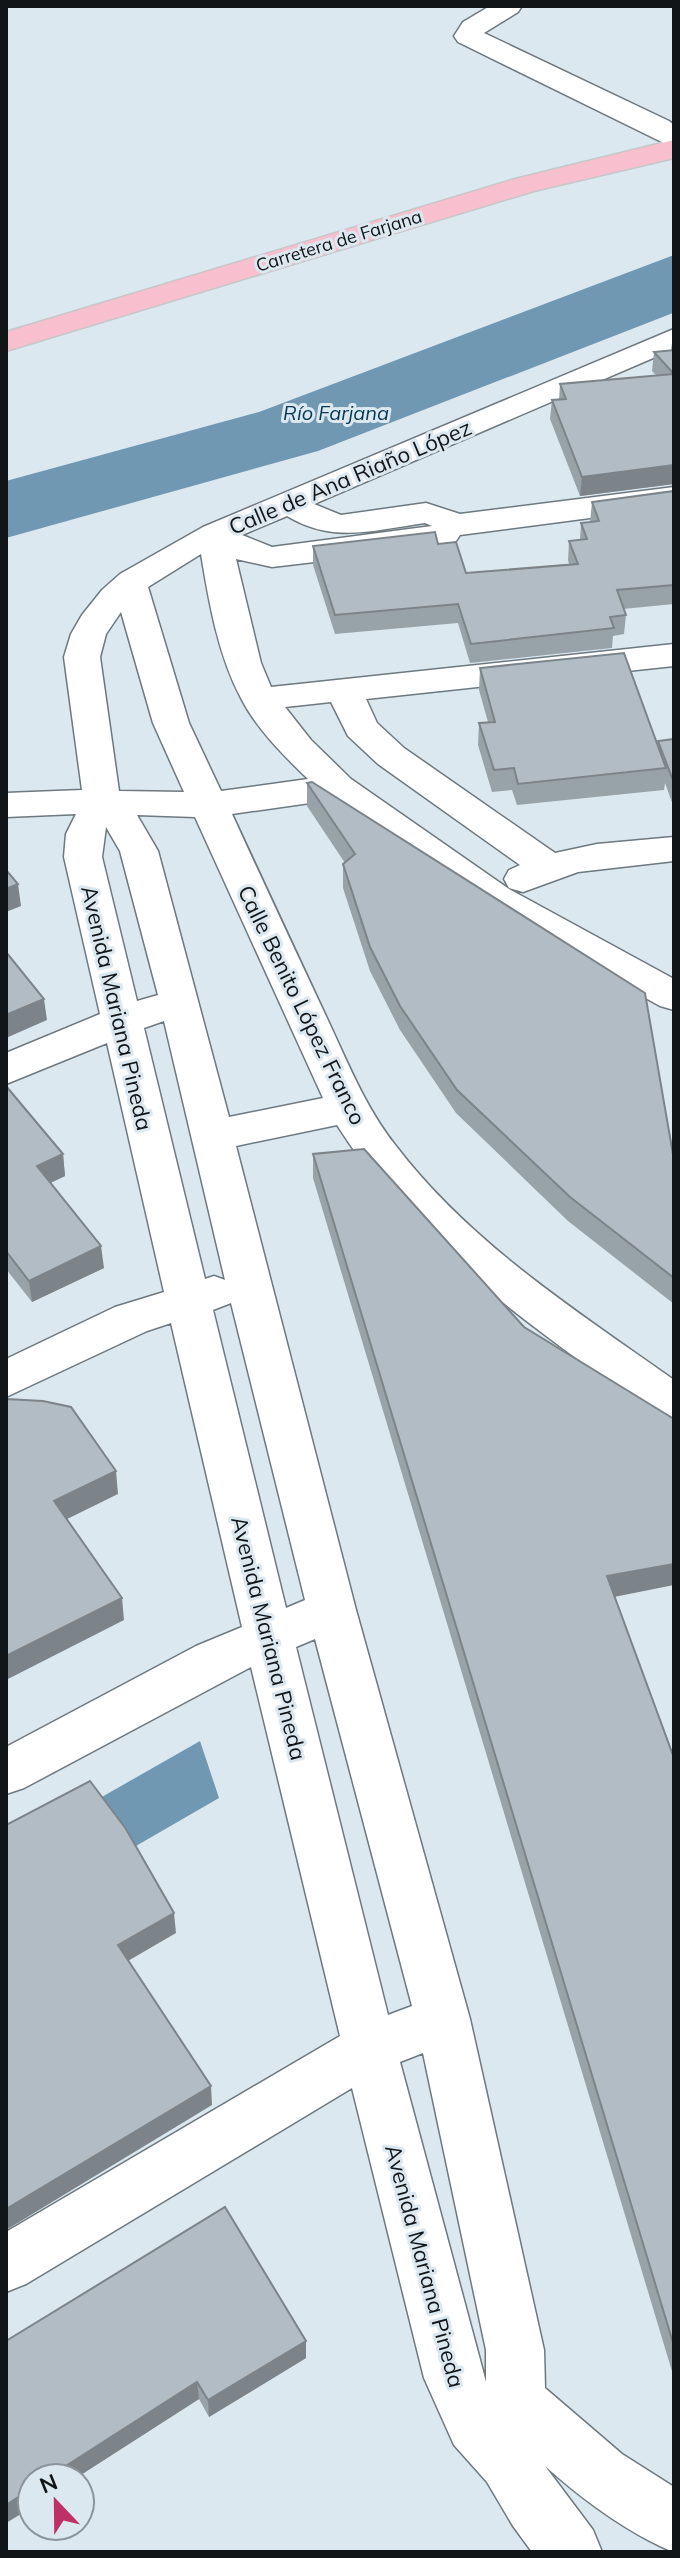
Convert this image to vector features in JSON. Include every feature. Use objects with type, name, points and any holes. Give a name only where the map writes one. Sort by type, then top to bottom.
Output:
[{"type":"main road","name":"Carretera de Farjana","points":[[6,342],[525,185],[674,149]]},
{"type":"street","points":[[509,6],[473,28],[468,36],[659,127],[674,139]]},
{"type":"street","name":"Calle de Ana Riaño López","points":[[674,338],[215,534],[224,589],[240,653],[259,699],[298,748],[338,787],[495,898],[674,996]]},
{"type":"street","points":[[449,526],[674,497]]},
{"type":"street","points":[[290,503],[310,517],[329,524],[426,513],[446,519],[449,526]]},
{"type":"street","points":[[449,526],[444,534],[433,538],[296,557],[253,554],[215,534],[160,562],[97,614],[85,637],[82,657],[102,801],[121,820],[139,851],[180,1002],[248,1284],[332,1610],[443,2019],[515,2350],[516,2402],[508,2461]]},
{"type":"street","name":"Calle Benito López Franco","points":[[130,585],[171,723],[207,805],[348,1108],[383,1161],[428,1211],[468,1247],[560,1321],[674,1404]]},
{"type":"street","points":[[259,699],[674,655]]},
{"type":"street","points":[[344,690],[361,728],[391,756],[547,866]]},
{"type":"street","points":[[6,805],[102,801],[207,805],[338,787]]},
{"type":"street","name":"Avenida Mariana Pineda","points":[[102,801],[85,828],[81,843],[368,2049],[453,2378],[475,2424],[508,2461],[534,2505],[571,2552]]},
{"type":"street","points":[[495,898],[547,866],[579,859],[674,849]]},
{"type":"street","points":[[6,1069],[121,1021],[180,1002]]},
{"type":"street","points":[[212,1136],[348,1108]]},
{"type":"street","points":[[6,1379],[131,1319],[188,1299],[248,1284]]},
{"type":"street","points":[[6,1772],[213,1661],[332,1610]]},
{"type":"street","points":[[6,2264],[368,2049],[443,2019]]},
{"type":"street","points":[[516,2402],[601,2475],[674,2522]]},
{"type":"water","name":"Río Farjana","points":[[674,255],[673,313],[318,451],[6,538],[6,481],[259,412]]},
{"type":"water","points":[[200,1741],[219,1798],[129,1850],[93,1802]]},
{"type":"building","points":[[674,350],[674,374],[654,352]]},
{"type":"building","points":[[674,374],[674,465],[582,477],[552,400],[566,399],[560,384]]},
{"type":"building","points":[[674,491],[674,585],[617,590],[626,615],[610,617],[614,628],[471,644],[458,604],[335,615],[313,546],[435,532],[438,544],[456,542],[466,573],[578,564],[569,541],[587,539],[581,523],[599,521],[592,502]]},
{"type":"building","points":[[624,653],[666,768],[518,784],[514,768],[494,770],[479,723],[495,722],[480,668]]},
{"type":"building","points":[[674,739],[674,783],[658,741]]},
{"type":"building","points":[[312,782],[645,993],[674,1160],[674,1278],[570,1197],[457,1090],[400,1006],[370,947],[343,864],[355,854],[307,783]]},
{"type":"building","points":[[6,870],[18,884],[6,889]]},
{"type":"building","points":[[6,952],[44,999],[6,1015]]},
{"type":"building","points":[[6,1086],[63,1154],[37,1166],[101,1246],[29,1281],[6,1251]]},
{"type":"building","points":[[364,1149],[524,1327],[674,1419],[674,1564],[607,1576],[674,1758],[674,2346],[313,1154]]},
{"type":"building","points":[[6,1399],[43,1401],[71,1407],[116,1471],[54,1501],[122,1598],[6,1656]]},
{"type":"building","points":[[90,1781],[126,1829],[174,1913],[118,1945],[211,2086],[6,2209],[6,1825]]},
{"type":"building","points":[[225,2207],[306,2341],[208,2400],[197,2382],[72,2462],[16,2462],[16,2498],[6,2505],[6,2341]]}]
